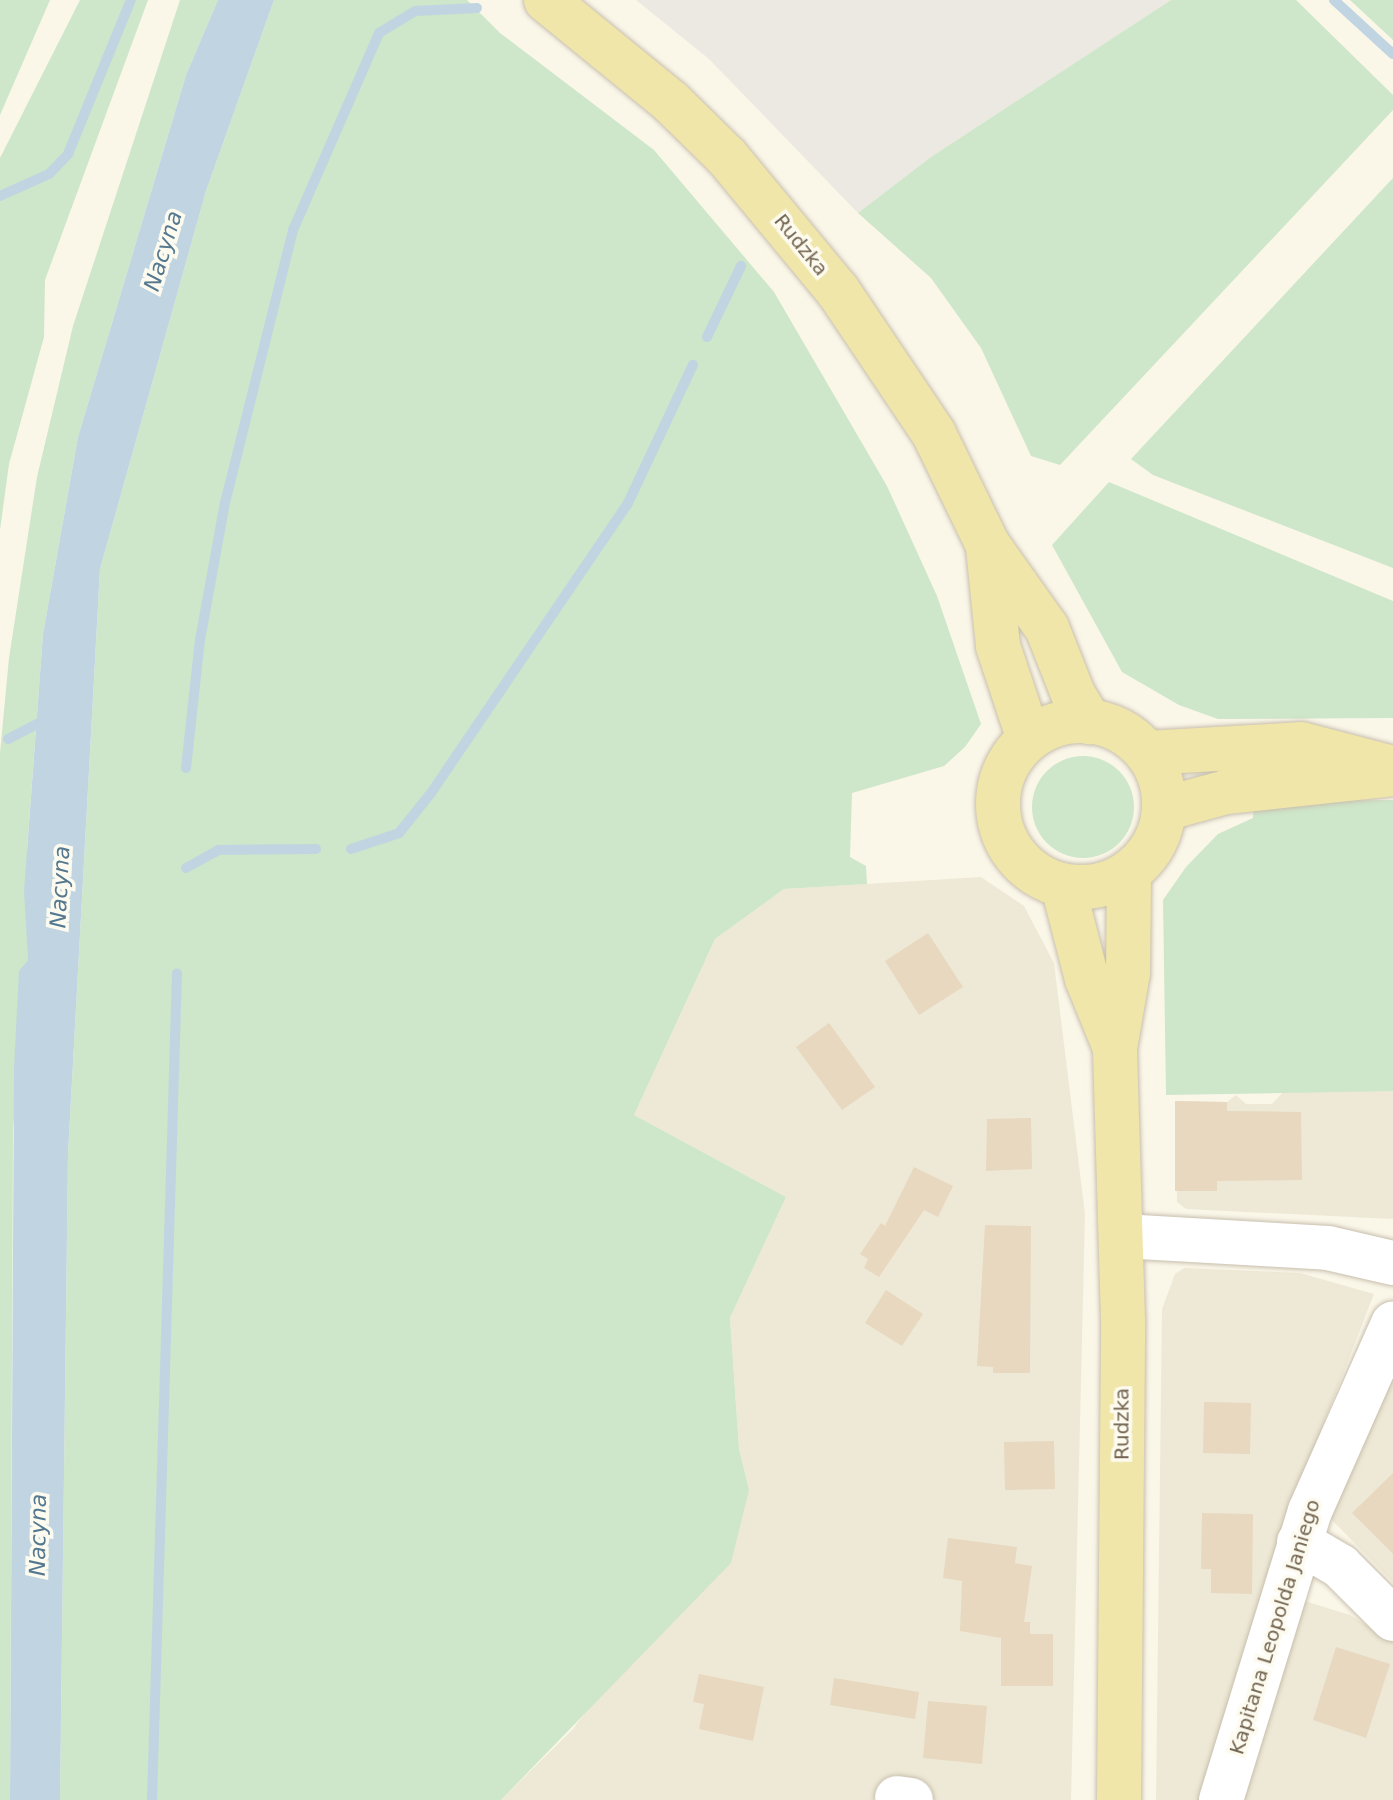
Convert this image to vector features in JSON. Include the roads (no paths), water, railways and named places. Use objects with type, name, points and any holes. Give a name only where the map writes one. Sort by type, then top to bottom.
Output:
[{"type":"main road","name":"Rudzka","points":[[546,0],[671,102],[791,229],[934,434],[988,545],[1047,628],[1090,722]]},
{"type":"main road","name":"Rudzka","points":[[988,545],[998,646],[1029,739]]},
{"type":"main road","points":[[1068,722],[1090,722],[1120,731],[1147,753],[1157,772],[1164,809],[1154,844],[1129,872],[1097,886],[1063,886],[1019,860],[1001,828],[999,786],[1011,760],[1029,739],[1068,722]]},
{"type":"main road","points":[[1147,753],[1301,744],[1393,768]]},
{"type":"main road","points":[[1164,809],[1226,792],[1393,775]]},
{"type":"main road","name":"Rudzka","points":[[1119,1800],[1122,1236],[1115,1048],[1128,973],[1129,872]]},
{"type":"main road","name":"Rudzka","points":[[1063,886],[1087,979],[1115,1048]]},
{"type":"street","points":[[1122,1236],[1328,1248],[1393,1263]]},
{"type":"street","name":"Kapitana Leopolda Janiego","points":[[1221,1800],[1299,1542],[1393,1324]]},
{"type":"street","points":[[1299,1542],[1340,1566],[1393,1619]]},
{"type":"water","name":"Nacyna","points":[[218,0],[274,0],[206,191],[100,569],[68,1154],[60,1800],[10,1800],[14,1068],[19,971],[28,960],[24,891],[43,634],[78,437],[186,75]]},
{"type":"waterway","points":[[0,196],[49,174],[68,154],[131,0]]},
{"type":"waterway","points":[[1334,0],[1393,54]]},
{"type":"waterway","points":[[186,768],[200,640],[225,503],[293,230],[379,33],[415,11],[477,8]]},
{"type":"waterway","points":[[707,337],[741,266]]},
{"type":"waterway","points":[[351,849],[399,833],[431,793],[627,505],[693,365]]},
{"type":"waterway","points":[[8,739],[45,720]]},
{"type":"waterway","points":[[186,868],[218,850],[316,849]]},
{"type":"waterway","points":[[152,1800],[177,973]]}]
